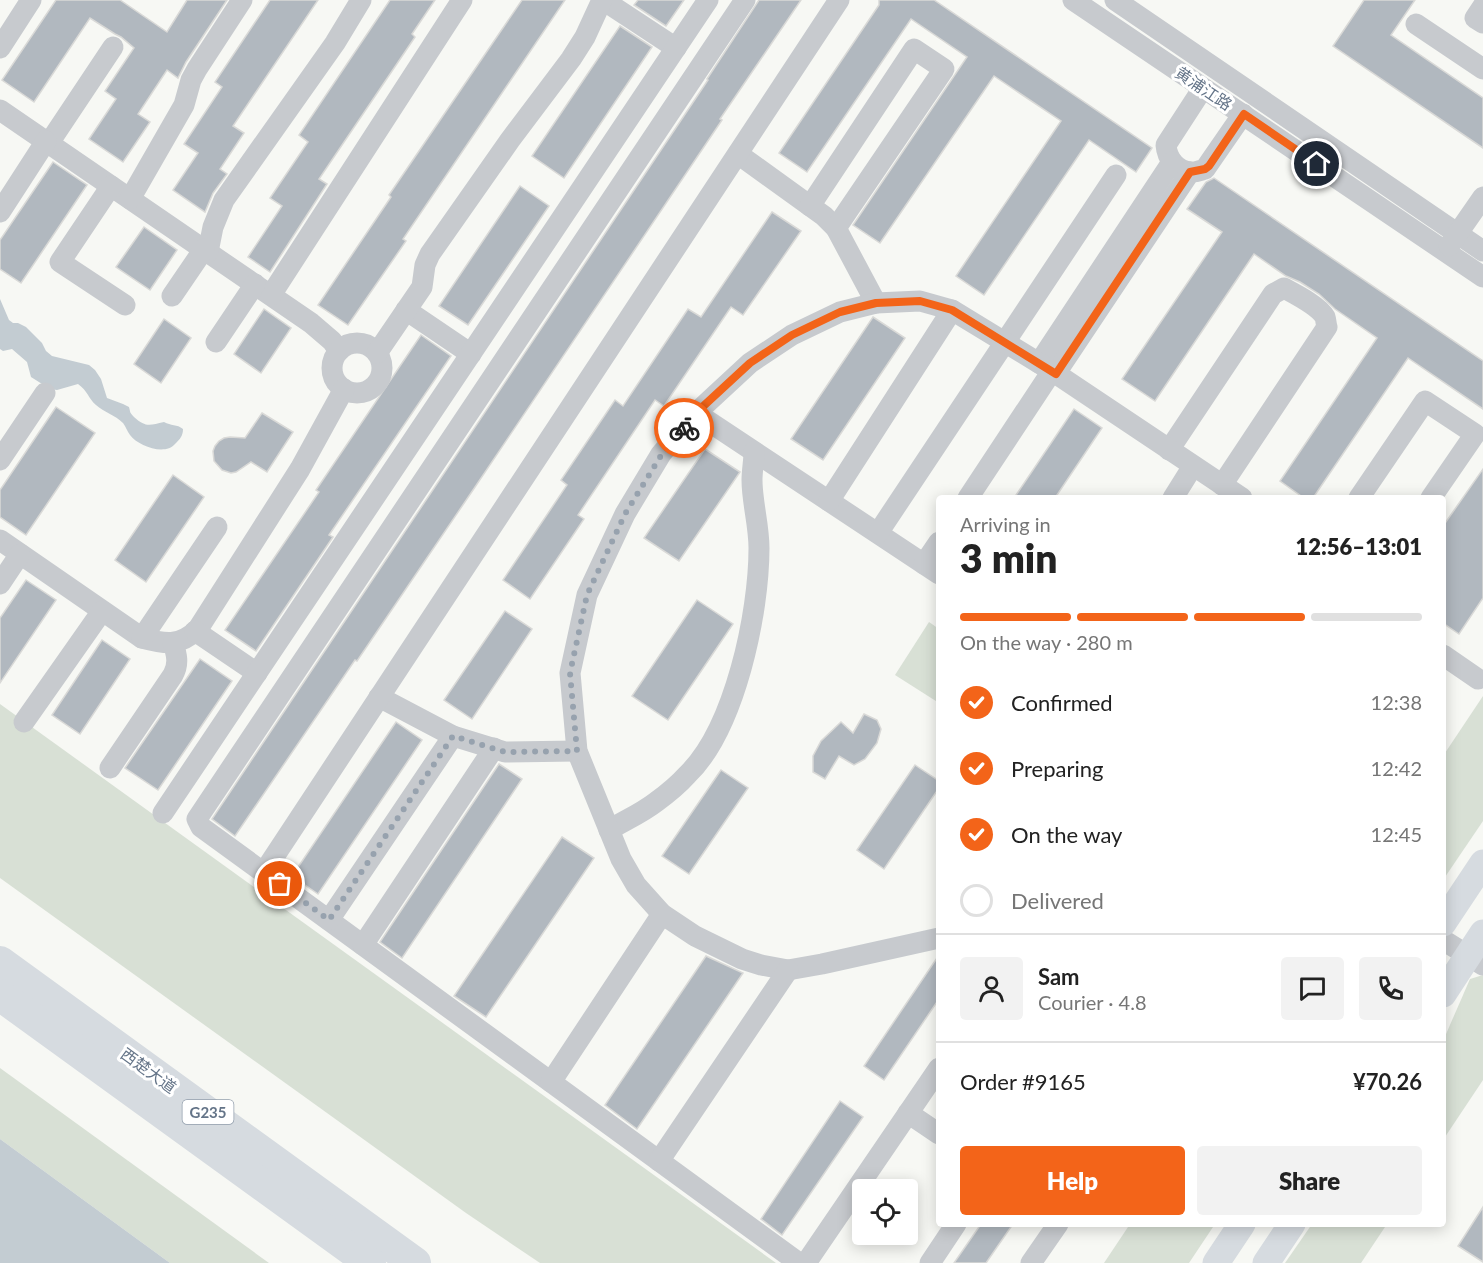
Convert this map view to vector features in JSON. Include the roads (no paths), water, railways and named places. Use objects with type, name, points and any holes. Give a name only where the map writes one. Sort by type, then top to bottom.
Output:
[{"type":"highway","name":"西楚大道","points":[[0,962],[415,1263]]},
{"type":"highway","name":"西楚大道","points":[[0,995],[370,1263]]},
{"type":"main road","points":[[1446,918],[1483,863]]},
{"type":"main road","points":[[1446,991],[1476,961],[1483,933]]},
{"type":"main road","points":[[1216,1263],[1240,1227]]},
{"type":"main road","points":[[1266,1263],[1290,1227]]},
{"type":"street","points":[[0,48],[31,0]]},
{"type":"street","points":[[130,199],[184,105],[191,80],[197,69],[242,0]]},
{"type":"street","points":[[172,296],[206,251],[224,200],[335,43],[361,0]]},
{"type":"street","points":[[216,342],[263,290],[462,0]]},
{"type":"street","points":[[377,353],[422,287],[425,265],[430,254],[510,140],[571,59],[603,0],[676,48]]},
{"type":"street","points":[[164,813],[708,0]]},
{"type":"street","points":[[745,0],[197,819],[201,826],[800,1263]]},
{"type":"street","points":[[264,872],[839,0]]},
{"type":"street","name":"黄浦江路","points":[[1073,0],[1483,277]]},
{"type":"street","name":"黄浦江路","points":[[1115,0],[1143,8],[1483,251]]},
{"type":"street","points":[[1483,6],[1475,18],[1483,23]]},
{"type":"street","points":[[1124,35],[1143,8]]},
{"type":"street","points":[[1416,24],[1483,69]]},
{"type":"street","points":[[0,212],[113,47]]},
{"type":"street","points":[[810,206],[914,49],[944,69],[836,228]]},
{"type":"street","points":[[1203,88],[1166,144],[1169,158],[1181,167],[1205,169],[1209,166],[1244,114]]},
{"type":"street","points":[[0,110],[312,323],[332,341],[339,351]]},
{"type":"street","points":[[738,154],[810,206],[836,228],[876,303]]},
{"type":"street","points":[[970,495],[1181,167]]},
{"type":"street","points":[[878,533],[1116,175]]},
{"type":"street","points":[[111,186],[60,262],[125,305]]},
{"type":"street","points":[[1445,252],[1483,197]]},
{"type":"street","points":[[1169,450],[1273,294],[1284,288],[1296,294],[1324,316],[1327,327],[1222,485]]},
{"type":"street","points":[[936,939],[788,970],[761,965],[742,959],[695,936],[662,914],[636,885],[621,859],[577,751],[570,673],[587,595],[625,514],[662,454],[696,412],[750,363],[792,335],[840,312],[876,303],[920,301],[952,310],[1049,369],[1237,495]]},
{"type":"street","points":[[406,310],[471,354]]},
{"type":"street","points":[[829,501],[952,310]]},
{"type":"street","points":[[358,343],[372,348],[377,353],[382,369],[380,377],[369,390],[352,392],[344,389],[334,379],[335,357],[344,347],[358,343]]},
{"type":"street","points":[[0,540],[142,638],[173,643],[189,638],[300,469],[344,389]]},
{"type":"street","points":[[0,460],[45,393]]},
{"type":"street","points":[[1361,495],[1425,401],[1475,434],[1433,495]]},
{"type":"street","points":[[696,412],[932,569],[936,554]]},
{"type":"street","points":[[609,830],[656,803],[689,774],[708,749],[722,723],[741,669],[757,588],[759,547],[752,480],[754,452]]},
{"type":"street","points":[[1175,495],[1193,466]]},
{"type":"street","points":[[142,638],[217,527]]},
{"type":"street","points":[[0,584],[20,554]]},
{"type":"street","points":[[24,722],[102,611]]},
{"type":"street","points":[[195,631],[257,673]]},
{"type":"street","points":[[110,768],[173,675],[177,657],[173,643]]},
{"type":"street","points":[[1446,657],[1478,679]]},
{"type":"street","points":[[379,697],[453,736],[505,752],[577,751]]},
{"type":"street","points":[[329,920],[453,736]]},
{"type":"street","points":[[363,945],[494,748]]},
{"type":"street","points":[[551,1082],[662,914]]},
{"type":"street","points":[[1446,942],[1476,961]]},
{"type":"street","points":[[659,1161],[788,970]]},
{"type":"street","points":[[806,1263],[936,1072]]},
{"type":"street","points":[[908,1113],[936,1132]]},
{"type":"street","points":[[930,1263],[954,1227]]},
{"type":"street","points":[[1031,1263],[1056,1227]]}]
